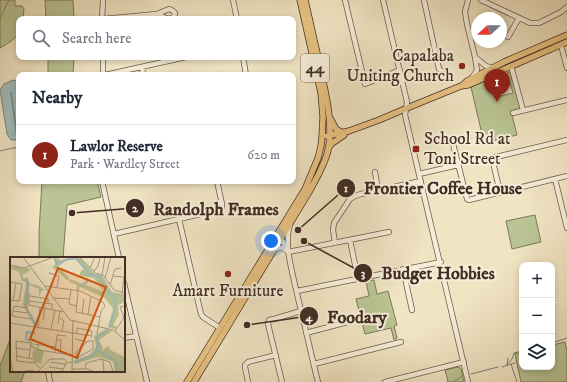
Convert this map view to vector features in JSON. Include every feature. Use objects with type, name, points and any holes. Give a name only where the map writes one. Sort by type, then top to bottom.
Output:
[{"type":"main road","name":"44","points":[[187,382],[279,236],[305,189],[318,158],[322,137],[323,117],[321,93],[300,0]]},
{"type":"main road","name":"44","points":[[194,382],[274,250],[279,236],[292,222],[321,171],[328,149],[329,116],[305,0]]},
{"type":"main road","points":[[322,137],[345,133],[386,118],[406,108],[461,86],[468,85],[492,68],[567,35]]},
{"type":"main road","points":[[461,86],[472,78],[511,66],[564,44]]},
{"type":"main road","points":[[329,116],[336,129],[345,133]]},
{"type":"main road","points":[[328,149],[331,144],[345,133]]},
{"type":"street","points":[[102,16],[103,0]]},
{"type":"street","points":[[232,0],[236,16]]},
{"type":"street","points":[[345,0],[365,84],[400,70]]},
{"type":"street","points":[[383,0],[407,102],[406,115],[419,174],[468,382]]},
{"type":"street","points":[[424,0],[441,70],[434,73]]},
{"type":"street","points":[[468,0],[466,12],[467,24],[476,60],[476,71],[472,78]]},
{"type":"street","points":[[481,0],[530,23],[539,23],[561,12],[567,7]]},
{"type":"street","points":[[134,16],[156,14]]},
{"type":"street","points":[[508,37],[519,18]]},
{"type":"street","points":[[564,44],[567,68]]},
{"type":"street","points":[[103,60],[104,72]]},
{"type":"street","points":[[119,72],[173,60]]},
{"type":"street","points":[[244,60],[246,72]]},
{"type":"street","points":[[476,60],[492,68]]},
{"type":"street","points":[[476,60],[484,74]]},
{"type":"street","points":[[511,66],[523,110]]},
{"type":"street","points":[[142,72],[143,67]]},
{"type":"street","points":[[512,113],[567,100]]},
{"type":"street","points":[[452,140],[467,199],[469,200],[567,176]]},
{"type":"street","points":[[500,192],[492,158],[567,140]]},
{"type":"street","points":[[419,174],[458,165]]},
{"type":"street","points":[[375,172],[378,190]]},
{"type":"street","points":[[556,179],[567,228]]},
{"type":"street","points":[[335,243],[334,223],[348,202],[355,196],[421,181]]},
{"type":"street","points":[[103,184],[118,257]]},
{"type":"street","points":[[114,234],[218,210],[222,207],[218,184]]},
{"type":"street","points":[[179,219],[201,314],[203,317],[220,328]]},
{"type":"street","points":[[288,252],[289,230],[292,222]]},
{"type":"street","points":[[288,252],[389,232]]},
{"type":"street","points":[[279,236],[285,240],[288,247]]},
{"type":"street","points":[[279,236],[284,242],[288,252],[318,382]]},
{"type":"street","points":[[350,240],[358,278]]},
{"type":"street","points":[[274,250],[282,247],[288,252]]},
{"type":"street","points":[[297,291],[440,262]]},
{"type":"street","points":[[403,269],[412,310]]},
{"type":"street","points":[[125,287],[147,382]]},
{"type":"street","points":[[282,382],[268,324],[269,320],[301,311]]},
{"type":"street","points":[[306,333],[355,320]]},
{"type":"street","points":[[125,338],[136,336]]},
{"type":"street","points":[[314,364],[401,342]]},
{"type":"street","points":[[248,382],[245,366],[248,362],[276,355]]},
{"type":"street","points":[[385,382],[396,381],[464,362]]},
{"type":"street","points":[[48,372],[50,382]]},
{"type":"green space","points":[[0,0],[15,0],[15,6],[22,6],[24,9],[23,16],[16,16],[16,36],[0,48]]},
{"type":"green space","points":[[45,0],[73,0],[74,16],[46,16]]},
{"type":"green space","points":[[48,60],[74,60],[73,72],[48,72]]},
{"type":"green space","points":[[510,72],[521,108],[511,111],[517,135],[484,143],[471,87],[492,78],[497,97],[513,93],[507,73]]},
{"type":"green space","points":[[42,184],[98,184],[101,197],[67,205],[63,257],[39,257]]},
{"type":"green space","points":[[535,215],[541,242],[512,249],[506,221]]},
{"type":"green space","points":[[374,280],[377,294],[388,291],[397,325],[394,326],[397,338],[394,340],[391,328],[365,334],[356,299],[369,296],[366,281]]},
{"type":"green space","points":[[10,340],[10,372],[25,372],[21,382],[0,382],[0,366]]},
{"type":"green space","points":[[565,342],[567,351],[567,382],[521,382],[515,354],[519,353],[519,370],[555,370],[555,344]]},
{"type":"green space","points":[[458,367],[461,369],[464,382],[447,382],[445,370]]},
{"type":"water","points":[[13,80],[16,81],[16,125],[11,92],[16,140],[11,140],[7,134],[0,90],[4,84]]},
{"type":"waterway","points":[[0,18],[9,0]]},
{"type":"waterway","points":[[0,151],[16,147]]},
{"type":"waterway","points":[[555,342],[567,338]]},
{"type":"waterway","points":[[507,365],[512,359],[514,353],[519,352]]},
{"type":"waterway","points":[[507,365],[508,358]]},
{"type":"waterway","points":[[502,367],[515,363]]},
{"type":"waterway","points":[[511,364],[517,382]]},
{"type":"waterway","points":[[471,374],[498,367]]},
{"type":"waterway","points":[[453,382],[462,376]]},
{"type":"place","name":"Capalaba Uniting Church","points":[[462,66]]},
{"type":"place","name":"Lawlor Reserve","points":[[497,102]]},
{"type":"place","name":"School Rd at Toni Street","points":[[416,149]]},
{"type":"place","name":"Randolph Frames","points":[[72,213]]},
{"type":"place","name":"Frontier Coffee House","points":[[298,230]]},
{"type":"place","name":"Budget Hobbies","points":[[304,241]]},
{"type":"place","name":"Amart Furniture","points":[[228,274]]},
{"type":"place","name":"Foodary","points":[[247,325]]}]
